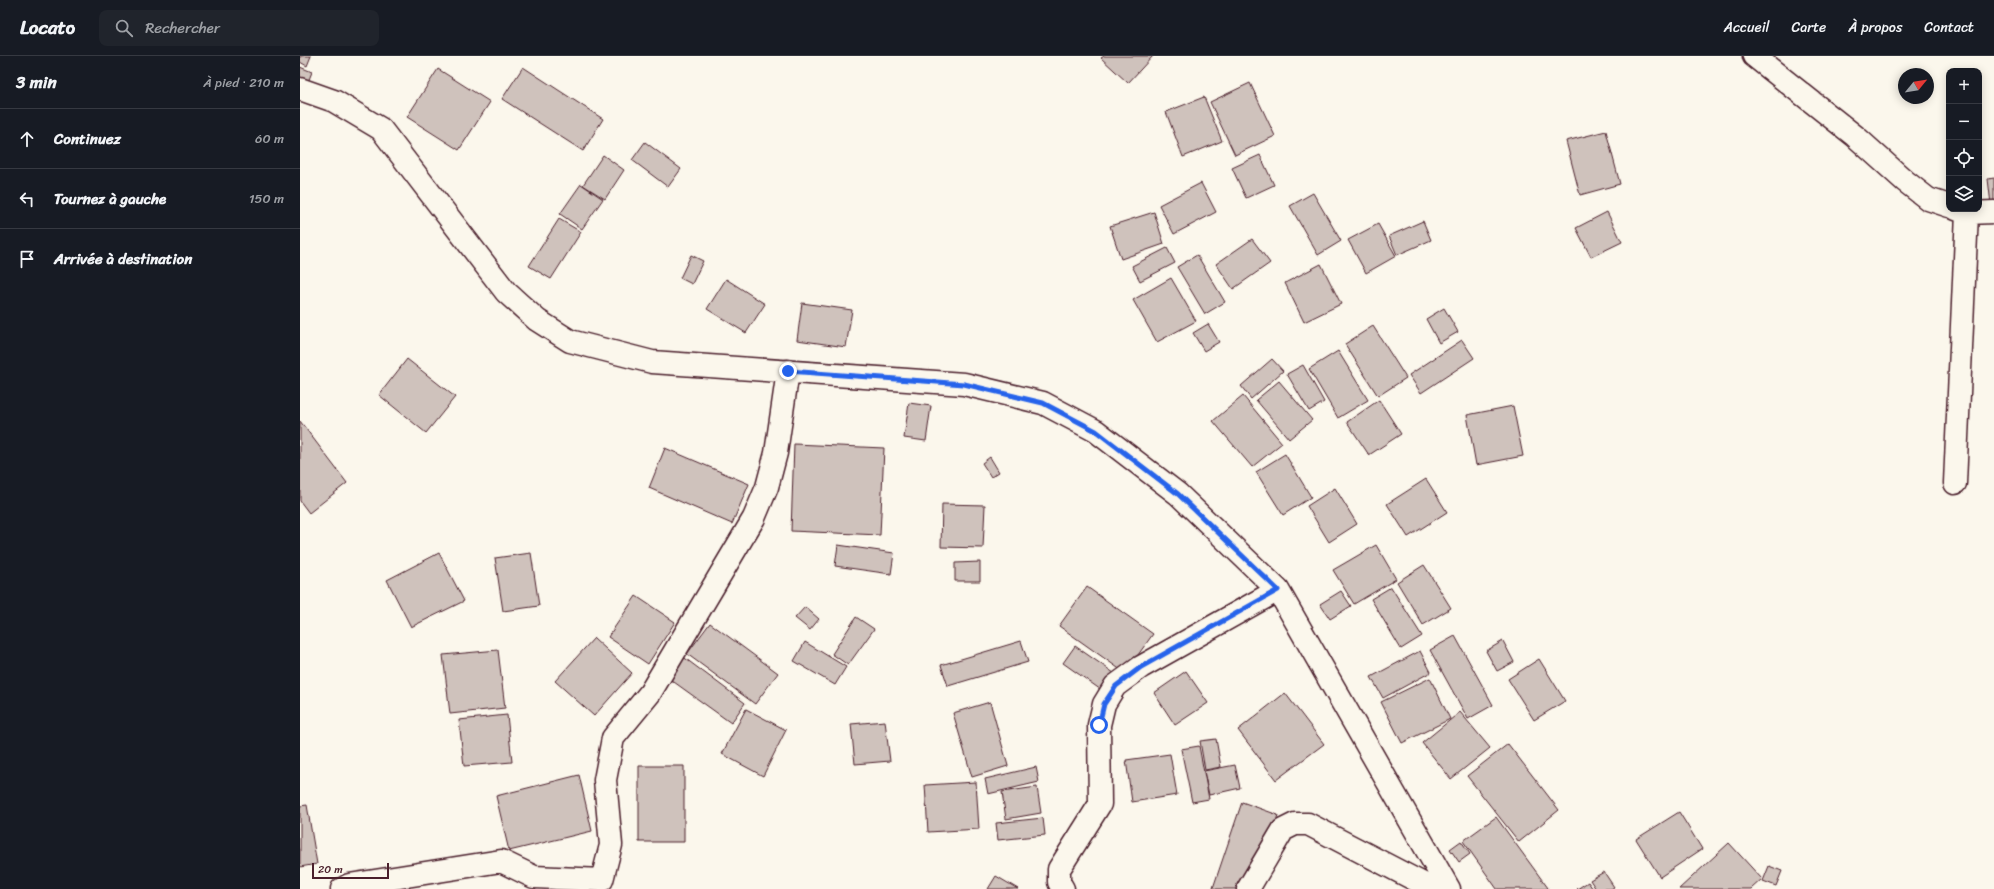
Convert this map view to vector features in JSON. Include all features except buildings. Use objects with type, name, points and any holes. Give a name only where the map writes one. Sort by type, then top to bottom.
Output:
[{"type":"street","points":[[1754,56],[1855,136],[1905,181],[1928,199],[1946,206]]},
{"type":"street","points":[[300,89],[334,101],[381,129],[506,292],[537,320],[570,340],[652,362],[964,384],[1043,403],[1096,431],[1178,494],[1278,590],[1449,889]]},
{"type":"street","points":[[1982,211],[1994,212]]},
{"type":"street","points":[[1955,483],[1957,212]]},
{"type":"street","points":[[342,889],[349,885],[501,861],[534,877],[602,880],[611,846],[605,780],[612,738],[650,693],[754,518],[767,487],[776,453],[788,371]]},
{"type":"street","points":[[1063,889],[1059,882],[1059,869],[1100,804],[1099,725],[1104,704],[1116,686],[1141,667],[1278,590]]},
{"type":"street","points":[[1248,889],[1283,830],[1295,824],[1308,824],[1428,888]]},
{"type":"route","points":[[788,371],[964,384],[1043,403],[1096,431],[1178,494],[1278,590],[1141,667],[1116,686],[1104,704],[1099,725]]}]
